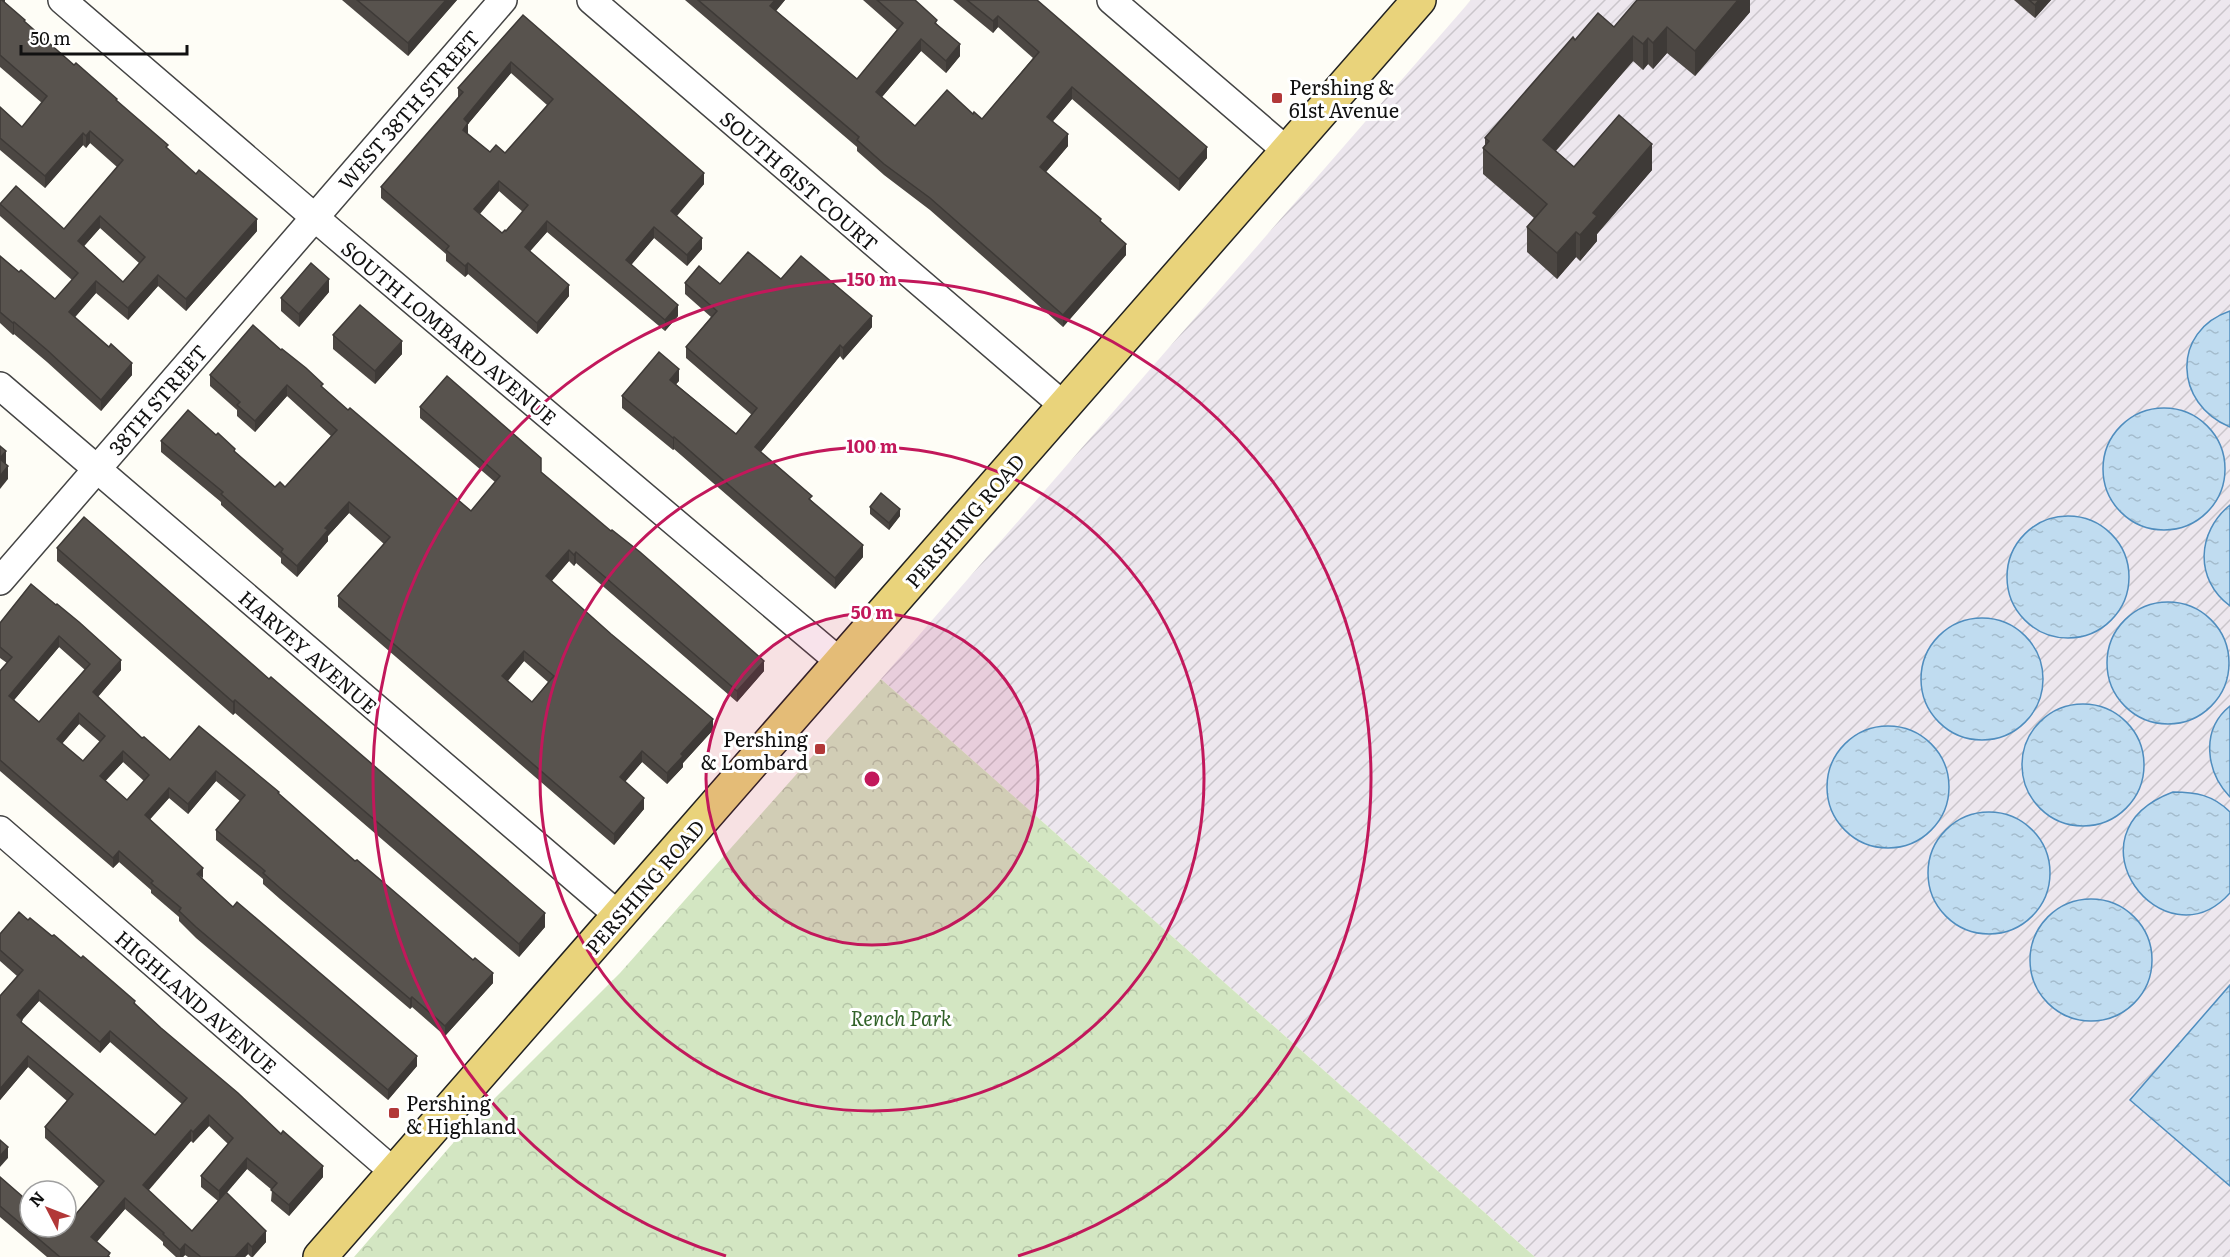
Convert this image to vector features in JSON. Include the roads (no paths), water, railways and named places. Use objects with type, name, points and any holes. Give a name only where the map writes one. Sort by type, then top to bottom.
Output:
[{"type":"main road","name":"PERSHING ROAD","points":[[320,1257],[1419,0]]},
{"type":"street","name":"SOUTH LOMBARD AVENUE","points":[[62,0],[314,217],[840,662]]},
{"type":"street","name":"WEST 38TH STREET","points":[[314,217],[503,0]]},
{"type":"street","name":"SOUTH 61ST COURT","points":[[591,0],[1064,406]]},
{"type":"street","points":[[1111,0],[1287,151]]},
{"type":"street","name":"38TH STREET","points":[[0,581],[314,217]]},
{"type":"street","name":"HARVEY AVENUE","points":[[0,386],[618,915]]},
{"type":"street","name":"HIGHLAND AVENUE","points":[[0,830],[394,1172]]},
{"type":"water","points":[[2230,311],[2230,427],[2212,416],[2198,402],[2190,385],[2187,368],[2189,350],[2197,334],[2211,321]]},
{"type":"water","points":[[2164,408],[2187,413],[2198,418],[2207,426],[2215,435],[2220,446],[2225,469],[2220,492],[2215,503],[2207,512],[2198,520],[2187,525],[2164,530],[2141,525],[2130,520],[2121,512],[2113,503],[2108,492],[2103,469],[2108,446],[2113,435],[2121,426],[2130,418],[2141,413]]},
{"type":"water","points":[[2230,505],[2230,606],[2218,595],[2210,583],[2205,569],[2204,556],[2211,528]]},
{"type":"water","points":[[2068,516],[2091,521],[2102,526],[2111,534],[2119,543],[2124,554],[2129,577],[2124,600],[2119,611],[2111,620],[2102,628],[2091,633],[2068,638],[2045,633],[2034,628],[2025,620],[2017,611],[2012,600],[2007,577],[2012,554],[2017,543],[2025,534],[2034,526],[2045,521]]},
{"type":"water","points":[[2168,602],[2191,607],[2202,612],[2211,620],[2219,629],[2224,640],[2229,663],[2224,686],[2219,697],[2211,706],[2202,714],[2191,719],[2168,724],[2145,719],[2134,714],[2125,706],[2117,697],[2112,686],[2107,663],[2112,640],[2117,629],[2125,620],[2134,612],[2145,607]]},
{"type":"water","points":[[1982,618],[2005,623],[2016,628],[2025,636],[2033,645],[2038,656],[2043,679],[2038,702],[2033,713],[2025,722],[2016,730],[2005,735],[1982,740],[1959,735],[1948,730],[1939,722],[1931,713],[1926,702],[1921,679],[1926,656],[1931,645],[1939,636],[1948,628],[1959,623]]},
{"type":"water","points":[[2083,704],[2106,709],[2117,714],[2126,722],[2134,731],[2139,742],[2144,765],[2139,788],[2134,799],[2126,808],[2117,816],[2106,821],[2083,826],[2060,821],[2049,816],[2040,808],[2032,799],[2027,788],[2022,765],[2027,742],[2032,731],[2040,722],[2049,714],[2060,709]]},
{"type":"water","points":[[2230,706],[2230,797],[2216,776],[2212,764],[2210,739],[2220,716]]},
{"type":"water","points":[[1888,726],[1911,731],[1922,736],[1931,744],[1939,753],[1944,764],[1949,787],[1944,810],[1939,821],[1931,830],[1922,838],[1911,843],[1888,848],[1865,843],[1854,838],[1845,830],[1837,821],[1832,810],[1827,787],[1832,764],[1837,753],[1845,744],[1854,736],[1865,731]]},
{"type":"water","points":[[2173,792],[2211,798],[2230,812],[2230,893],[2204,912],[2178,914],[2153,905],[2135,886],[2124,862],[2125,836],[2141,811]]},
{"type":"water","points":[[1989,812],[2012,817],[2023,822],[2032,830],[2040,839],[2045,850],[2050,873],[2045,896],[2040,907],[2032,916],[2023,924],[2012,929],[1989,934],[1966,929],[1955,924],[1946,916],[1938,907],[1933,896],[1928,873],[1933,850],[1938,839],[1946,830],[1955,822],[1966,817]]},
{"type":"water","points":[[2091,899],[2114,904],[2125,909],[2134,917],[2142,926],[2147,937],[2152,960],[2147,983],[2142,994],[2134,1003],[2125,1011],[2114,1016],[2091,1021],[2068,1016],[2057,1011],[2048,1003],[2040,994],[2035,983],[2030,960],[2035,937],[2040,926],[2048,917],[2057,909],[2068,904]]},
{"type":"water","points":[[2230,985],[2230,1186],[2130,1100]]},
{"type":"place","name":"Pershing & 61st Avenue","points":[[1277,98]]},
{"type":"place","name":"Pershing & Lombard","points":[[820,749]]},
{"type":"place","name":"Pershing & Highland","points":[[394,1113]]},
{"type":"park label","name":"Rench Park","points":[[901,1017]]}]
